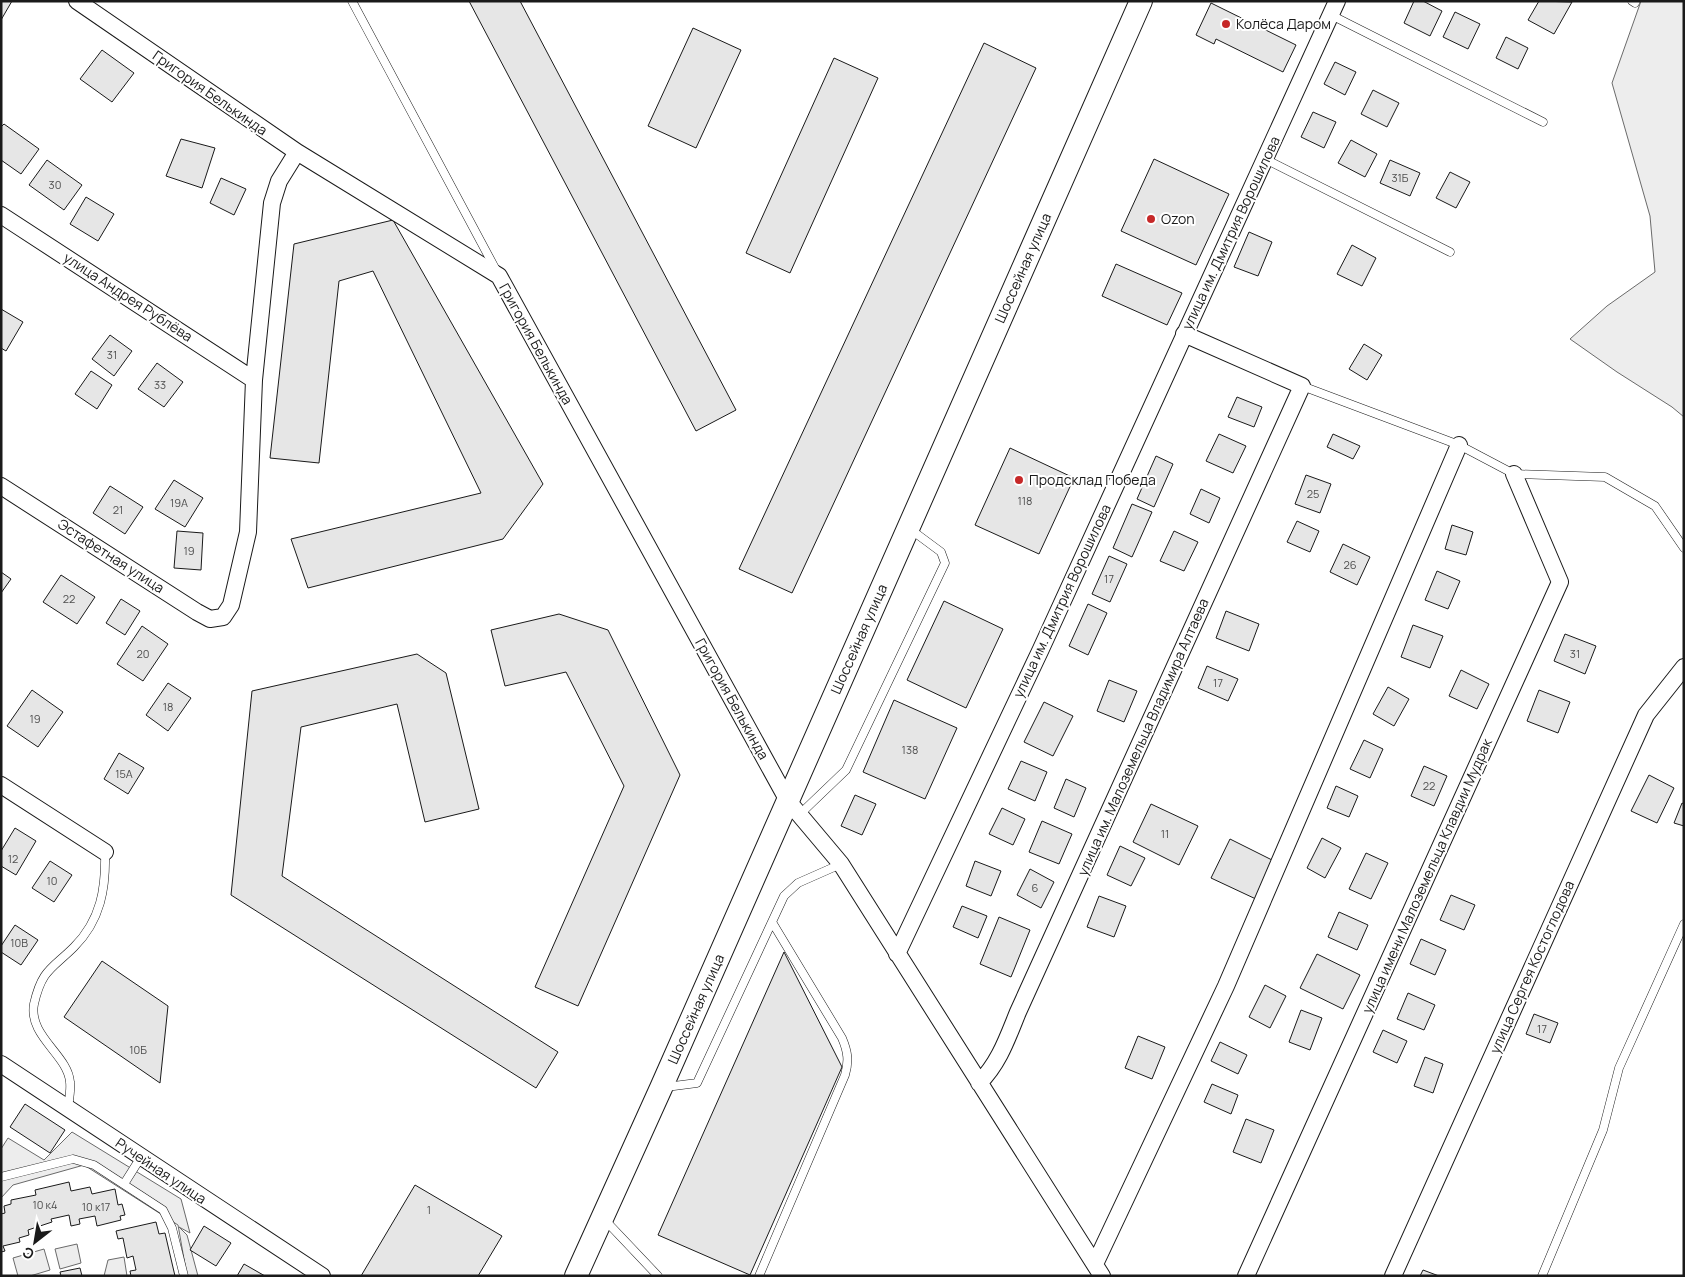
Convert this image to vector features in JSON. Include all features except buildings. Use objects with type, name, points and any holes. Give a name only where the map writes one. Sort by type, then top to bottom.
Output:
[{"type":"street","name":"Григория Белькинда","points":[[77,1],[296,152],[499,276],[794,808],[841,864],[1098,1270]]},
{"type":"street","name":"Шоссейная улица","points":[[576,1276],[661,1088],[794,808],[909,527],[1141,1]]},
{"type":"street","name":"улица им. Дмитрия Ворошилова","points":[[897,954],[1041,649],[1334,8]]},
{"type":"street","points":[[254,380],[272,203],[280,181],[296,152]]},
{"type":"street","name":"улица Андрея Рублёва","points":[[1,215],[254,380]]},
{"type":"street","points":[[1184,334],[1302,386]]},
{"type":"street","name":"Эстафетная улица","points":[[1,486],[197,612],[210,619],[223,617],[231,605],[248,532],[254,380]]},
{"type":"street","name":"улица им. Малоземельца Владимира Алтаева","points":[[979,1083],[992,1070],[1001,1054],[1025,996],[1302,386]]},
{"type":"street","points":[[1098,1270],[1226,986],[1459,445]]},
{"type":"street","name":"улица имени Малоземельца Клавдии Мудрак","points":[[1246,1276],[1560,582],[1514,474]]},
{"type":"street","name":"улица Сергея Костоглодова","points":[[1393,1276],[1646,715],[1684,666]]},
{"type":"street","points":[[1,785],[105,852]]},
{"type":"street","name":"Ручейная улица","points":[[1,1064],[322,1276]]},
{"type":"lane","points":[[352,1],[499,276]]},
{"type":"lane","points":[[1334,8],[1543,122]]},
{"type":"lane","points":[[1265,159],[1450,252]]},
{"type":"lane","points":[[1302,386],[1459,445],[1514,474],[1605,477],[1655,506],[1684,548]]},
{"type":"lane","points":[[794,808],[846,770],[945,562],[941,552],[909,527]]},
{"type":"lane","points":[[68,1108],[70,1081],[63,1063],[49,1048],[38,1029],[34,1007],[40,984],[52,965],[74,947],[88,931],[99,908],[106,879],[105,852]]},
{"type":"lane","points":[[661,1088],[697,1083],[784,896],[798,883],[841,864]]},
{"type":"lane","points":[[759,1276],[845,1075],[848,1063],[847,1050],[842,1038],[772,922]]},
{"type":"lane","points":[[1542,1276],[1603,1130],[1619,1068],[1684,924]]},
{"type":"lane","points":[[124,1184],[141,1157]]},
{"type":"lane","points":[[1,1177],[73,1159],[94,1165],[155,1203],[169,1218],[184,1276]]},
{"type":"lane","points":[[602,1217],[658,1276]]},
{"type":"shaded area","points":[[1641,1],[1684,1],[1684,417],[1570,339],[1607,306],[1655,272],[1650,216],[1612,83]]},
{"type":"shaded area","points":[[72,1132],[181,1199],[190,1233],[179,1227],[187,1235],[198,1276],[187,1276],[178,1225],[84,1165],[13,1185],[1,1198],[1,1149],[8,1138],[44,1160]]},
{"type":"shaded area","points":[[77,1244],[81,1263],[60,1269],[55,1249]]},
{"type":"shaded area","points":[[44,1249],[50,1270],[30,1276],[18,1276],[13,1258]]},
{"type":"shaded area","points":[[124,1257],[127,1276],[104,1276],[108,1260]]},
{"type":"place","name":"Колёса Даром","points":[[1226,24]]},
{"type":"place","name":"Ozon","points":[[1151,219]]},
{"type":"place","name":"Продсклад Победа","points":[[1019,480]]}]
